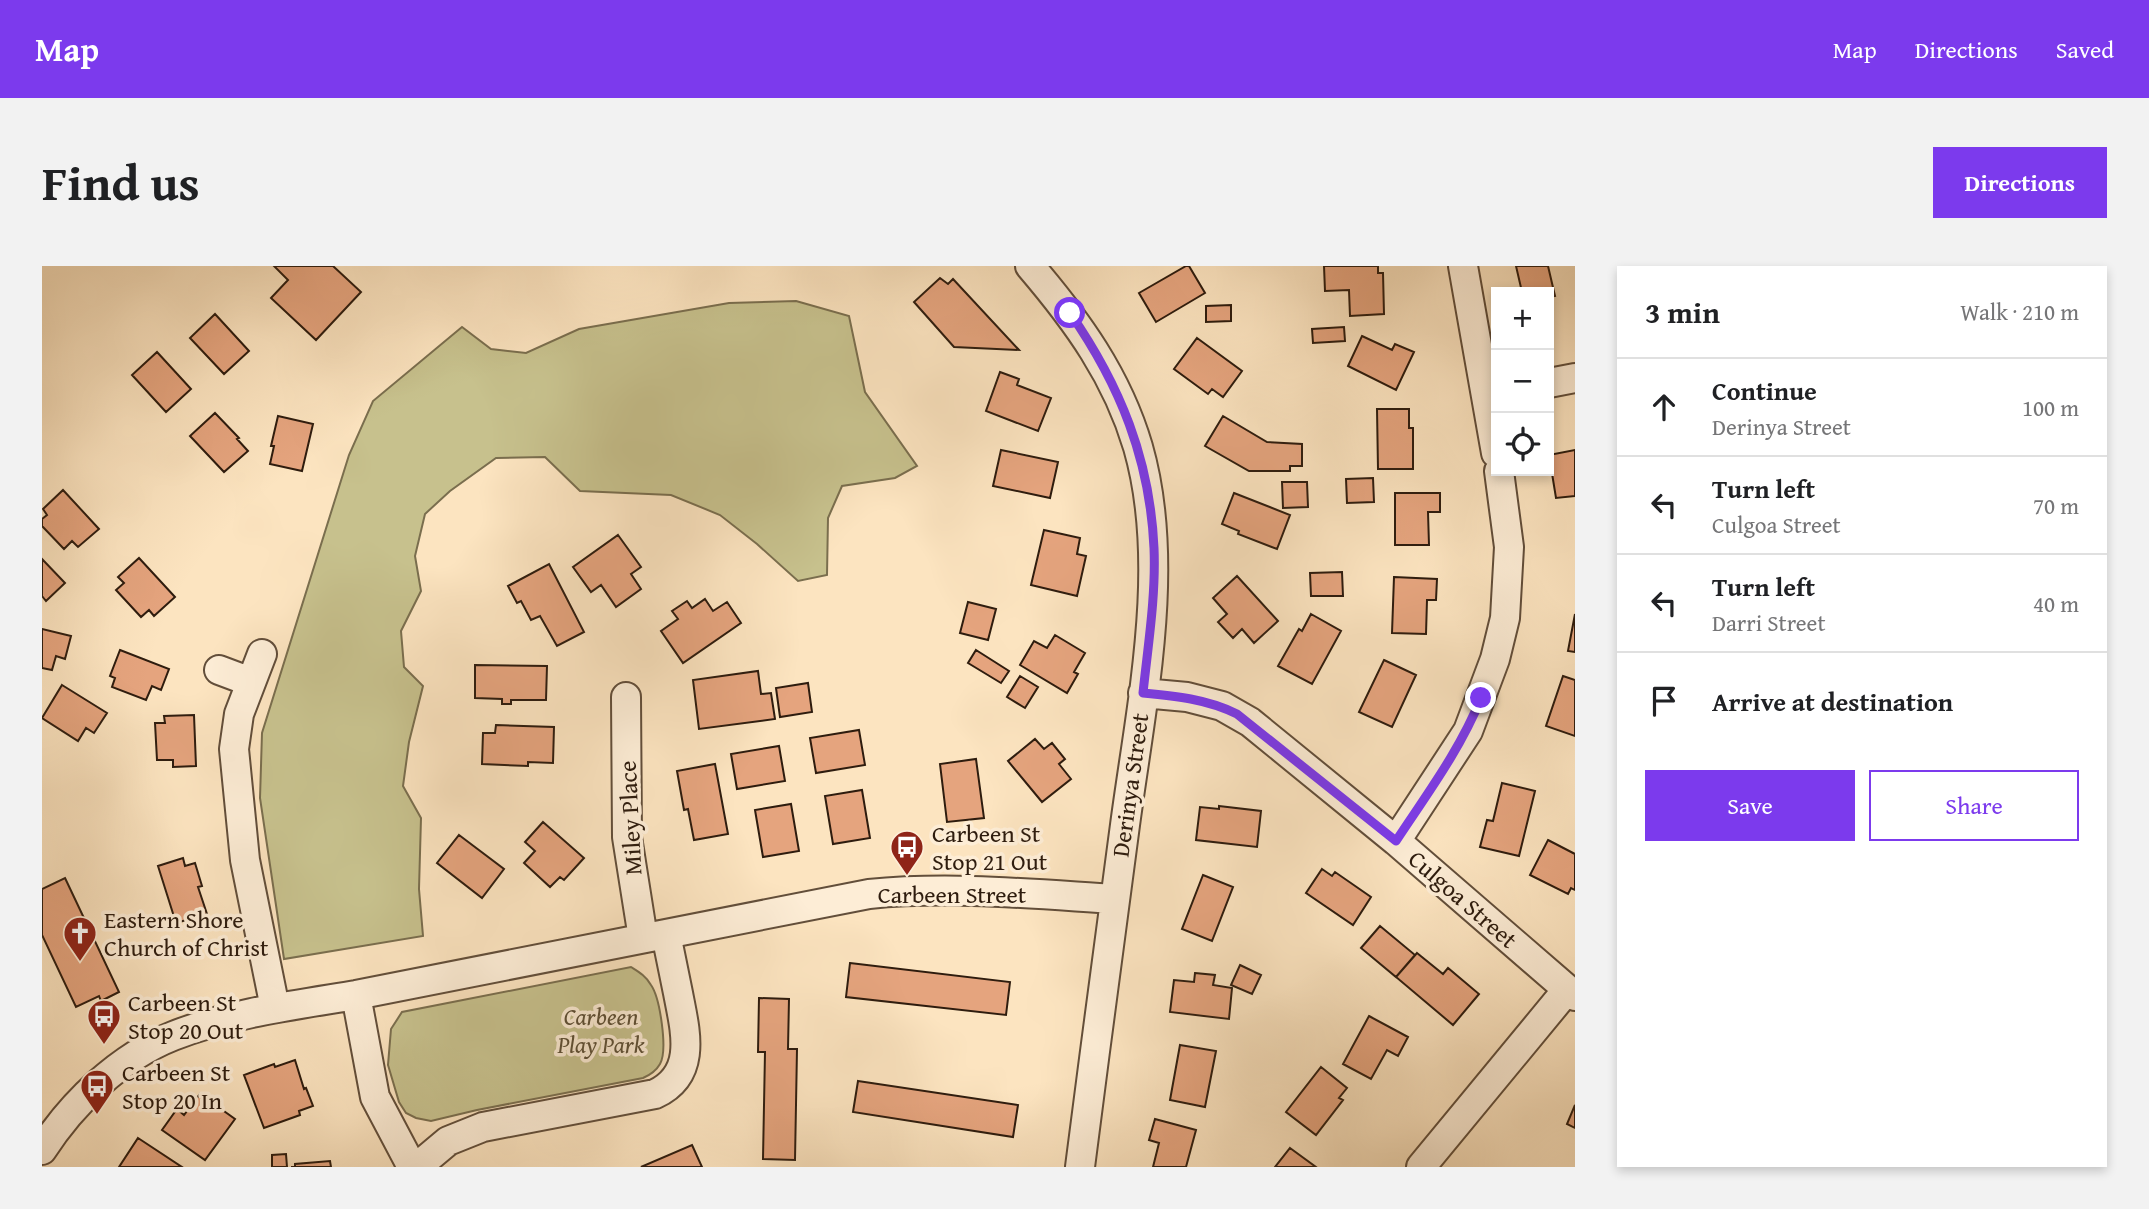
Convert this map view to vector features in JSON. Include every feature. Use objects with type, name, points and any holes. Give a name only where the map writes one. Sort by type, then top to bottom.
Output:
[{"type":"street","name":"Derinya Street","points":[[1030,266],[1070,313],[1102,362],[1120,398],[1137,445],[1151,507],[1154,550],[1153,593],[1143,693],[1080,1167]]},
{"type":"street","points":[[1463,266],[1491,390]]},
{"type":"street","points":[[1554,382],[1575,378]]},
{"type":"street","points":[[1396,841],[1468,731],[1495,659],[1505,618],[1509,547],[1500,476]]},
{"type":"street","points":[[261,654],[239,714],[234,749],[245,860],[275,1008]]},
{"type":"street","points":[[219,670],[251,682]]},
{"type":"street","name":"Culgoa Street","points":[[1143,693],[1186,697],[1222,706],[1237,714],[1396,841],[1571,993],[1421,1167]]},
{"type":"street","name":"Miley Place","points":[[626,697],[627,837],[654,936]]},
{"type":"street","name":"Carbeen Street","points":[[42,1150],[84,1099],[119,1068],[148,1049],[171,1036],[275,1008],[356,995],[869,894],[954,889],[1115,899]]},
{"type":"street","points":[[356,995],[375,1097],[415,1167],[448,1141],[483,1126],[655,1094],[668,1088],[682,1068],[686,1036],[654,936]]},
{"type":"green space","points":[[796,301],[849,316],[865,392],[917,466],[895,478],[842,486],[828,518],[827,575],[798,581],[720,515],[671,495],[580,491],[545,457],[496,458],[450,491],[425,514],[415,556],[421,591],[401,631],[404,667],[423,686],[409,742],[403,786],[421,818],[419,889],[423,936],[284,959],[260,798],[262,733],[349,455],[373,401],[462,327],[491,349],[526,353],[579,329],[729,303]]},
{"type":"green space","name":"Carbeen Play Park","points":[[631,967],[651,985],[662,1024],[662,1057],[655,1071],[648,1076],[431,1121],[406,1113],[399,1102],[388,1065],[391,1029],[402,1012]]},
{"type":"building","points":[[274,266],[333,266],[361,292],[316,340],[271,298],[288,280]]},
{"type":"building","points":[[1189,266],[1205,293],[1156,322],[1139,293]]},
{"type":"building","points":[[1324,266],[1378,266],[1378,273],[1383,273],[1384,314],[1350,316],[1349,290],[1325,291]]},
{"type":"building","points":[[1516,266],[1548,266],[1553,287],[1521,287]]},
{"type":"building","points":[[940,278],[948,284],[953,279],[1019,350],[954,347],[914,302]]},
{"type":"building","points":[[1231,305],[1231,321],[1206,322],[1206,306]]},
{"type":"building","points":[[215,314],[249,351],[224,374],[190,338]]},
{"type":"building","points":[[1344,327],[1345,341],[1313,343],[1312,329]]},
{"type":"building","points":[[1362,336],[1392,350],[1395,344],[1414,352],[1396,390],[1348,366]]},
{"type":"building","points":[[1197,338],[1242,371],[1223,397],[1212,389],[1208,394],[1174,369]]},
{"type":"building","points":[[157,352],[191,389],[166,412],[132,375]]},
{"type":"building","points":[[1000,372],[1019,379],[1017,385],[1051,398],[1038,431],[986,411]]},
{"type":"building","points":[[1377,409],[1409,409],[1409,428],[1413,428],[1413,469],[1378,469]]},
{"type":"building","points":[[215,413],[248,451],[224,472],[190,436]]},
{"type":"building","points":[[278,416],[313,424],[302,471],[270,464]]},
{"type":"building","points":[[1223,416],[1267,442],[1302,444],[1302,466],[1290,466],[1290,471],[1249,471],[1205,446]]},
{"type":"building","points":[[1001,450],[1058,462],[1050,498],[993,486]]},
{"type":"building","points":[[1575,450],[1575,496],[1556,498],[1552,476],[1554,454]]},
{"type":"building","points":[[1373,478],[1374,502],[1347,503],[1346,479]]},
{"type":"building","points":[[1282,482],[1307,482],[1308,507],[1283,508]]},
{"type":"building","points":[[63,490],[99,529],[78,547],[72,541],[64,549],[42,526],[42,519],[47,515],[43,509]]},
{"type":"building","points":[[1234,493],[1290,515],[1277,549],[1238,534],[1239,531],[1222,524]]},
{"type":"building","points":[[1395,493],[1440,493],[1440,512],[1428,512],[1429,545],[1395,545]]},
{"type":"building","points":[[1044,530],[1080,538],[1077,554],[1086,556],[1077,596],[1031,585]]},
{"type":"building","points":[[618,535],[641,567],[631,574],[641,589],[616,607],[601,585],[591,592],[573,567]]},
{"type":"building","points":[[139,558],[175,597],[154,616],[149,610],[141,617],[116,590],[124,583],[118,577]]},
{"type":"building","points":[[42,559],[65,583],[46,601],[42,596]]},
{"type":"building","points":[[549,564],[584,632],[557,646],[540,616],[531,620],[521,601],[517,603],[508,586]]},
{"type":"building","points":[[1342,572],[1343,596],[1311,596],[1310,573]]},
{"type":"building","points":[[1237,576],[1278,621],[1254,643],[1242,629],[1233,638],[1218,622],[1227,614],[1213,598]]},
{"type":"building","points":[[1394,577],[1437,579],[1436,600],[1427,600],[1426,634],[1392,633]]},
{"type":"building","points":[[705,599],[713,611],[727,602],[741,623],[683,663],[661,631],[678,619],[672,611],[687,601],[692,608]]},
{"type":"building","points":[[968,602],[996,609],[988,640],[960,633]]},
{"type":"building","points":[[1311,614],[1341,631],[1312,684],[1278,666]]},
{"type":"building","points":[[1575,614],[1575,652],[1568,651]]},
{"type":"building","points":[[42,629],[71,636],[65,659],[56,656],[52,670],[42,668]]},
{"type":"building","points":[[1055,635],[1085,653],[1074,672],[1078,674],[1067,693],[1020,665],[1034,641],[1047,648]]},
{"type":"building","points":[[120,650],[169,669],[161,690],[152,686],[146,700],[112,687],[115,678],[110,676]]},
{"type":"building","points":[[976,650],[1009,671],[1001,683],[968,663]]},
{"type":"building","points":[[1384,660],[1416,675],[1392,727],[1359,712]]},
{"type":"building","points":[[475,665],[547,666],[546,700],[511,700],[511,704],[502,704],[502,699],[475,698]]},
{"type":"building","points":[[758,671],[761,694],[771,693],[775,719],[699,729],[693,680]]},
{"type":"building","points":[[1020,676],[1038,687],[1025,708],[1007,697]]},
{"type":"building","points":[[1563,676],[1575,680],[1575,736],[1546,726]]},
{"type":"building","points":[[808,683],[812,712],[780,717],[776,688]]},
{"type":"building","points":[[62,685],[107,713],[94,733],[86,728],[78,741],[42,718]]},
{"type":"building","points":[[194,715],[196,766],[173,767],[173,760],[157,760],[155,723],[165,723],[164,716]]},
{"type":"building","points":[[496,725],[554,727],[553,763],[528,762],[528,766],[482,764],[483,733],[495,733]]},
{"type":"building","points":[[859,730],[865,765],[816,773],[810,738]]},
{"type":"building","points":[[1035,739],[1044,749],[1052,743],[1065,759],[1059,764],[1071,779],[1042,802],[1008,761]]},
{"type":"building","points":[[779,746],[785,781],[737,789],[731,754]]},
{"type":"building","points":[[976,759],[984,818],[947,822],[940,764]]},
{"type":"building","points":[[715,764],[728,834],[694,840],[688,809],[684,810],[677,771]]},
{"type":"building","points":[[1502,783],[1535,791],[1519,856],[1480,847],[1487,820],[1493,821]]},
{"type":"building","points":[[862,790],[870,838],[833,844],[825,796]]},
{"type":"building","points":[[791,804],[799,851],[763,857],[755,810]]},
{"type":"building","points":[[1219,806],[1261,811],[1257,847],[1196,840],[1200,807],[1219,809]]},
{"type":"building","points":[[543,822],[584,858],[564,880],[560,877],[550,887],[524,863],[535,851],[525,842]]},
{"type":"building","points":[[459,835],[504,869],[482,898],[437,863]]},
{"type":"building","points":[[1548,840],[1575,854],[1575,890],[1571,888],[1568,894],[1530,875]]},
{"type":"building","points":[[183,858],[185,866],[195,863],[202,886],[198,887],[207,914],[176,923],[158,866]]},
{"type":"building","points":[[1322,869],[1332,876],[1335,872],[1371,897],[1353,925],[1306,893]]},
{"type":"building","points":[[1203,875],[1233,887],[1212,941],[1182,929]]},
{"type":"building","name":"Eastern Shore Church of Christ","points":[[65,878],[119,992],[101,1001],[99,996],[76,1007],[42,935],[42,889]]},
{"type":"building","points":[[1380,926],[1415,955],[1396,977],[1361,948]]},
{"type":"building","points":[[1417,953],[1443,974],[1448,968],[1479,994],[1453,1025],[1396,977]]},
{"type":"building","points":[[850,963],[1010,982],[1006,1015],[846,997]]},
{"type":"building","points":[[1240,965],[1261,975],[1252,994],[1231,985]]},
{"type":"building","points":[[1195,973],[1215,975],[1213,985],[1232,988],[1229,1019],[1170,1012],[1174,980],[1194,982]]},
{"type":"building","points":[[759,998],[789,999],[788,1049],[797,1049],[795,1160],[763,1159],[765,1052],[758,1052]]},
{"type":"building","points":[[1369,1016],[1408,1037],[1398,1056],[1387,1050],[1371,1079],[1343,1064]]},
{"type":"building","points":[[1180,1045],[1216,1051],[1205,1107],[1170,1100]]},
{"type":"building","points":[[295,1060],[304,1089],[306,1088],[313,1106],[299,1111],[300,1115],[264,1128],[244,1075]]},
{"type":"building","points":[[1321,1067],[1347,1088],[1339,1098],[1343,1100],[1316,1135],[1286,1112]]},
{"type":"building","points":[[858,1081],[1018,1105],[1013,1137],[853,1112]]},
{"type":"building","points":[[200,1094],[235,1119],[205,1160],[162,1130],[177,1109],[184,1115]]},
{"type":"building","points":[[1575,1105],[1575,1128],[1567,1124]]},
{"type":"building","points":[[1155,1119],[1196,1130],[1186,1167],[1153,1167],[1159,1143],[1149,1140]]},
{"type":"building","points":[[138,1138],[182,1167],[119,1167]]},
{"type":"building","points":[[692,1145],[702,1167],[641,1167]]},
{"type":"building","points":[[1290,1148],[1316,1167],[1275,1167]]},
{"type":"building","points":[[286,1154],[287,1167],[272,1167],[272,1155]]},
{"type":"building","points":[[330,1161],[331,1167],[295,1167],[295,1164]]},
{"type":"place","name":"Carbeen St Stop 21 Out","points":[[907,877]]},
{"type":"place","name":"Eastern Shore Church of Christ","points":[[80,963]]},
{"type":"place","name":"Carbeen St Stop 20 Out","points":[[104,1046]]},
{"type":"place","name":"Carbeen St Stop 20 In","points":[[97,1116]]},
{"type":"route","points":[[1070,313],[1087,337],[1116,389],[1137,445],[1151,507],[1153,593],[1143,693],[1186,697],[1222,706],[1237,714],[1396,841],[1468,731],[1481,698]]}]
